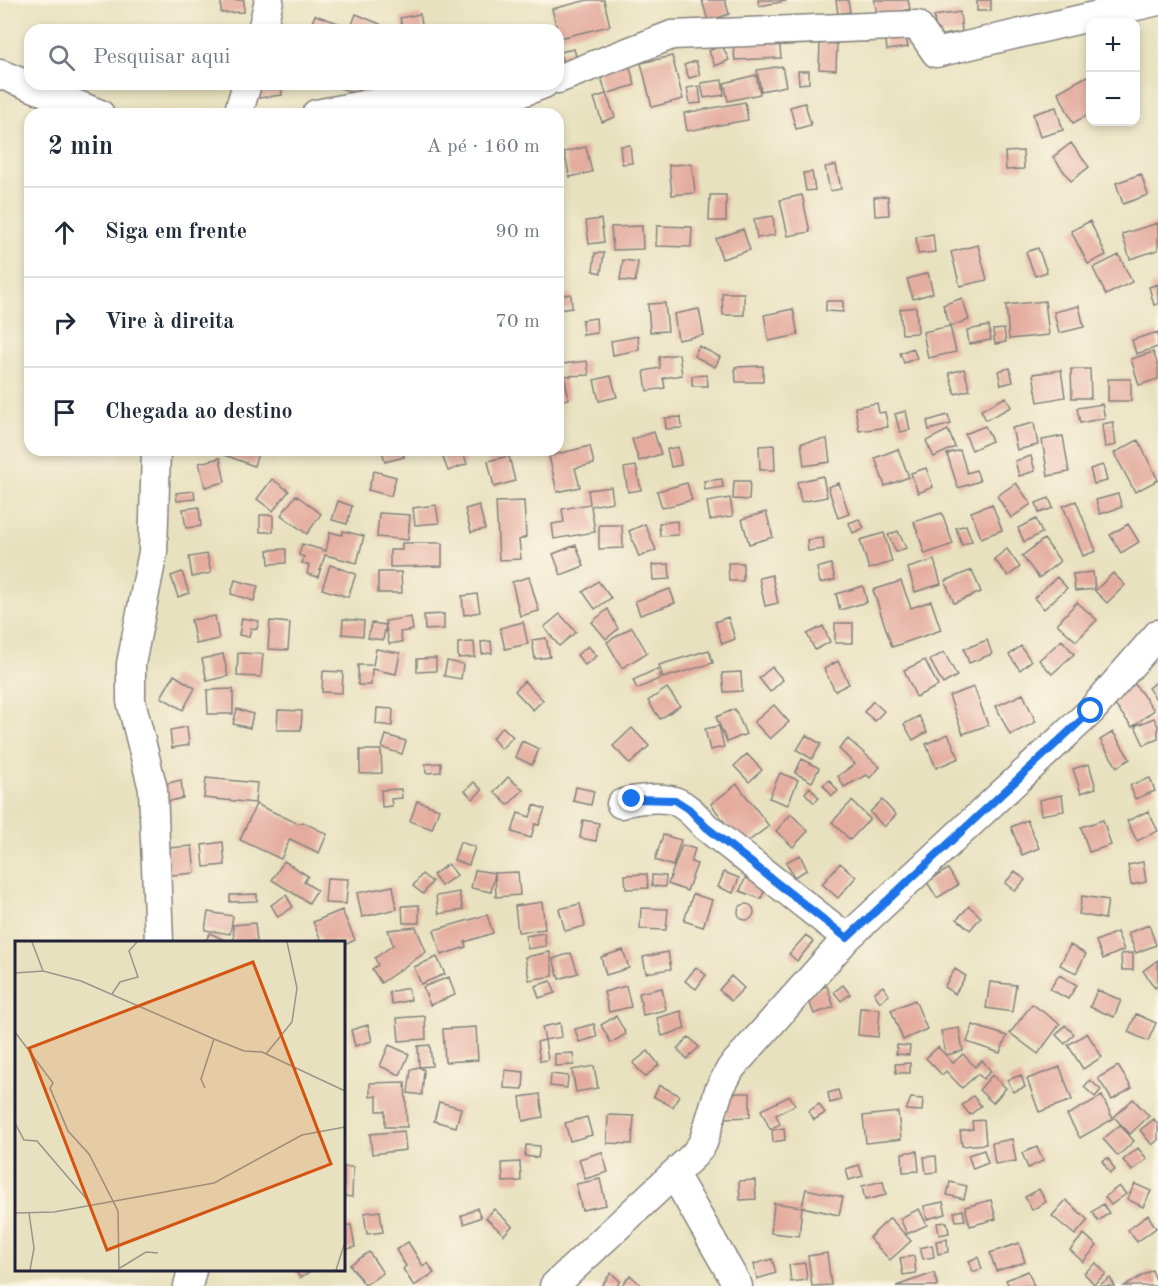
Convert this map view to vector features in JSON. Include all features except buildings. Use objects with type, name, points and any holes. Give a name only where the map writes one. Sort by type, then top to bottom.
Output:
[{"type":"street","points":[[564,77],[672,35],[917,25],[936,53],[1158,1]]},
{"type":"street","points":[[0,74],[24,84]]},
{"type":"street","points":[[40,90],[85,108]]},
{"type":"street","points":[[240,108],[245,90]]},
{"type":"street","points":[[348,108],[400,98],[515,95],[528,90]]},
{"type":"street","points":[[156,456],[153,552],[131,664],[131,701],[153,789],[159,941]]},
{"type":"street","points":[[554,1286],[675,1176],[694,1155],[703,1143],[719,1090],[731,1068],[847,938],[1091,711],[1158,634]]},
{"type":"street","points":[[621,804],[632,799],[675,800],[847,938]]},
{"type":"street","points":[[675,1176],[738,1286]]},
{"type":"street","points":[[189,1286],[192,1271]]},
{"type":"route","points":[[632,799],[675,800],[689,809],[706,827],[847,938],[1091,711]]}]
